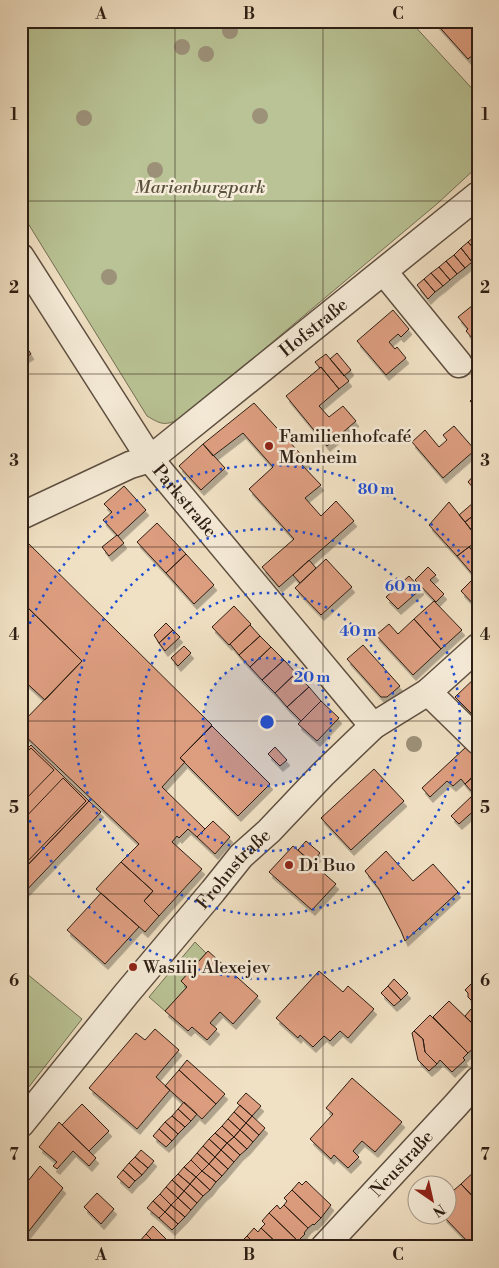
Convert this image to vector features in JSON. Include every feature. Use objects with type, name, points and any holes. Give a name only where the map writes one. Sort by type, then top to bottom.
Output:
[{"type":"street","name":"Hofstraße","points":[[150,460],[478,195]]},
{"type":"street","name":"Parkstraße","points":[[21,257],[150,460],[373,726]]},
{"type":"street","points":[[384,272],[458,364]]},
{"type":"street","points":[[21,516],[130,465],[150,460]]},
{"type":"street","name":"Frohnstraße","points":[[21,1124],[241,856],[269,831],[323,774],[373,726],[428,692],[478,647]]},
{"type":"street","points":[[428,692],[478,742]]},
{"type":"street","name":"Neustraße","points":[[324,1247],[478,1080]]},
{"type":"green space","name":"Marienburgpark","points":[[21,21],[410,21],[478,95],[478,166],[438,203],[182,418],[167,423],[160,423],[147,416],[21,212]]},
{"type":"green space","points":[[195,942],[206,953],[181,981],[187,987],[165,1011],[149,997]]},
{"type":"green space","points":[[21,969],[82,1019],[21,1097]]},
{"type":"building","points":[[434,21],[475,21],[478,24],[478,51],[468,59]]},
{"type":"building","points":[[475,236],[478,239],[478,253],[468,242]]},
{"type":"building","points":[[468,242],[478,253],[478,257],[472,262],[461,248]]},
{"type":"building","points":[[461,248],[472,262],[465,268],[454,255]]},
{"type":"building","points":[[454,255],[465,268],[457,274],[446,261]]},
{"type":"building","points":[[446,261],[457,274],[450,280],[439,267]]},
{"type":"building","points":[[439,267],[450,280],[443,286],[431,273]]},
{"type":"building","points":[[431,273],[443,286],[435,292],[424,279]]},
{"type":"building","points":[[424,279],[435,292],[428,299],[417,285]]},
{"type":"building","points":[[473,305],[478,311],[478,345],[466,331],[468,329],[458,317]]},
{"type":"building","points":[[393,310],[409,329],[401,337],[398,334],[389,342],[395,349],[397,347],[406,358],[386,375],[357,341]]},
{"type":"building","points":[[21,339],[31,354],[21,360]]},
{"type":"building","points":[[337,353],[351,370],[344,376],[330,359]]},
{"type":"building","points":[[326,354],[349,381],[339,389],[315,362]]},
{"type":"building","points":[[321,367],[339,389],[319,406],[329,417],[343,406],[356,421],[327,446],[286,396]]},
{"type":"building","points":[[478,394],[478,410],[470,401]]},
{"type":"building","points":[[254,403],[307,461],[302,465],[321,485],[305,498],[321,516],[336,501],[354,521],[279,587],[262,567],[294,539],[249,489],[273,467],[243,433],[213,456],[203,444]]},
{"type":"building","points":[[454,426],[475,450],[443,478],[412,442],[425,430],[439,447],[447,440],[443,435]]},
{"type":"building","points":[[203,444],[225,468],[201,490],[179,466]]},
{"type":"building","points":[[474,475],[478,479],[478,493],[468,482]]},
{"type":"building","points":[[124,486],[146,510],[118,536],[103,520],[112,512],[104,504]]},
{"type":"building","points":[[449,502],[478,538],[478,540],[457,556],[429,525]]},
{"type":"building","points":[[473,503],[478,508],[478,512],[465,522],[459,515]]},
{"type":"building","points":[[478,512],[478,524],[471,530],[465,522]]},
{"type":"building","points":[[157,523],[186,554],[166,573],[137,542]]},
{"type":"building","points":[[117,535],[124,543],[109,556],[102,547]]},
{"type":"building","points":[[26,541],[212,725],[180,758],[185,762],[162,787],[205,829],[197,837],[188,829],[179,838],[177,836],[172,842],[202,869],[159,916],[144,901],[153,891],[121,862],[139,844],[21,732],[21,724],[82,661],[21,601],[21,546]]},
{"type":"building","points":[[469,547],[478,557],[478,609],[461,591],[475,577],[457,556]]},
{"type":"building","points":[[186,554],[214,585],[194,604],[166,573]]},
{"type":"building","points":[[326,559],[352,587],[321,615],[295,588]]},
{"type":"building","points":[[309,560],[316,568],[300,583],[293,575]]},
{"type":"building","points":[[428,567],[436,575],[430,580],[444,594],[436,602],[415,580]]},
{"type":"building","points":[[409,576],[421,589],[398,609],[386,597]]},
{"type":"building","points":[[21,601],[82,661],[45,700],[21,678]]},
{"type":"building","points":[[434,601],[462,630],[441,649],[414,619]]},
{"type":"building","points":[[234,606],[251,624],[229,645],[212,627]]},
{"type":"building","points":[[414,619],[441,649],[413,675],[376,635],[389,624],[398,634]]},
{"type":"building","points":[[166,623],[173,630],[159,643],[154,635]]},
{"type":"building","points":[[250,625],[260,636],[239,655],[230,644]]},
{"type":"building","points":[[173,630],[180,637],[165,651],[159,643]]},
{"type":"building","points":[[260,636],[271,647],[250,667],[239,655]]},
{"type":"building","points":[[363,645],[400,686],[387,697],[381,697],[347,659]]},
{"type":"building","points":[[184,646],[191,653],[178,666],[171,658]]},
{"type":"building","points":[[271,647],[284,660],[262,680],[250,667]]},
{"type":"building","points":[[284,660],[296,673],[275,693],[262,680]]},
{"type":"building","points":[[296,673],[309,687],[287,707],[275,693]]},
{"type":"building","points":[[478,675],[478,720],[455,697]]},
{"type":"building","points":[[309,687],[321,701],[301,721],[287,707]]},
{"type":"building","points":[[321,701],[339,718],[317,741],[298,724]]},
{"type":"building","points":[[212,726],[270,784],[238,816],[180,758]]},
{"type":"building","points":[[31,745],[89,801],[21,872],[21,755]]},
{"type":"building","points":[[275,747],[287,760],[280,766],[268,754]]},
{"type":"building","points":[[466,747],[478,760],[478,772],[465,784],[461,779],[453,786],[447,781],[430,797],[422,788]]},
{"type":"building","points":[[31,748],[54,770],[21,804],[21,758]]},
{"type":"building","points":[[374,769],[404,801],[351,850],[321,818]]},
{"type":"building","points":[[478,772],[478,807],[459,824],[451,816],[474,794],[465,784]]},
{"type":"building","points":[[63,778],[86,801],[21,868],[21,822]]},
{"type":"building","points":[[89,801],[101,812],[21,896],[21,872]]},
{"type":"building","points":[[213,821],[230,837],[215,854],[197,837]]},
{"type":"building","points":[[306,841],[320,853],[312,863],[298,850]]},
{"type":"building","points":[[293,846],[336,884],[312,910],[269,872]]},
{"type":"building","points":[[386,851],[413,881],[433,864],[458,892],[405,941],[379,889],[365,871]]},
{"type":"building","points":[[121,862],[153,891],[144,901],[159,916],[145,932],[96,889]]},
{"type":"building","points":[[101,893],[139,927],[105,964],[67,930]]},
{"type":"building","points":[[208,951],[258,996],[233,1024],[220,1012],[210,1023],[217,1029],[207,1040],[192,1027],[188,1031],[165,1011],[187,987],[181,981]]},
{"type":"building","points":[[319,971],[343,992],[348,986],[374,1009],[348,1038],[340,1031],[330,1041],[324,1036],[313,1047],[300,1035],[298,1038],[276,1018]]},
{"type":"building","points":[[394,979],[408,993],[401,1000],[388,986]]},
{"type":"building","points":[[474,981],[478,983],[478,1003],[468,997],[468,993],[465,990]]},
{"type":"building","points":[[388,986],[401,1000],[394,1006],[381,993]]},
{"type":"building","points":[[449,1001],[478,1029],[478,1040],[473,1045],[475,1047],[468,1053],[433,1017]]},
{"type":"building","points":[[471,1009],[478,1016],[478,1029],[465,1016]]},
{"type":"building","points":[[430,1015],[468,1053],[463,1058],[465,1060],[452,1072],[440,1060],[437,1064],[425,1052],[423,1039],[414,1031]]},
{"type":"building","points":[[155,1029],[179,1050],[156,1077],[170,1090],[137,1129],[89,1088],[136,1033],[145,1040]]},
{"type":"building","points":[[414,1031],[423,1039],[425,1052],[437,1064],[429,1071],[418,1060],[412,1033]]},
{"type":"building","points":[[187,1060],[225,1094],[216,1104],[179,1070]]},
{"type":"building","points":[[179,1070],[216,1104],[202,1119],[165,1086]]},
{"type":"building","points":[[352,1078],[402,1122],[375,1152],[362,1141],[353,1151],[359,1157],[348,1168],[334,1155],[331,1159],[310,1139],[333,1114],[326,1108]]},
{"type":"building","points":[[246,1093],[261,1106],[252,1116],[237,1103]]},
{"type":"building","points":[[184,1102],[197,1114],[191,1121],[178,1109]]},
{"type":"building","points":[[82,1104],[109,1131],[89,1151],[62,1125]]},
{"type":"building","points":[[240,1105],[252,1116],[246,1123],[234,1112]]},
{"type":"building","points":[[178,1109],[191,1121],[185,1127],[172,1116]]},
{"type":"building","points":[[234,1112],[246,1123],[240,1130],[228,1119]]},
{"type":"building","points":[[172,1116],[185,1127],[178,1134],[165,1122]]},
{"type":"building","points":[[252,1116],[265,1128],[259,1135],[246,1123]]},
{"type":"building","points":[[228,1119],[240,1130],[234,1137],[222,1126]]},
{"type":"building","points":[[59,1122],[96,1158],[89,1166],[73,1151],[57,1169],[53,1166],[57,1162],[39,1147]]},
{"type":"building","points":[[165,1122],[178,1134],[172,1141],[159,1129]]},
{"type":"building","points":[[246,1123],[259,1135],[253,1142],[240,1130]]},
{"type":"building","points":[[222,1126],[234,1137],[227,1143],[215,1133]]},
{"type":"building","points":[[159,1129],[172,1141],[166,1147],[153,1136]]},
{"type":"building","points":[[240,1130],[253,1142],[247,1149],[234,1137]]},
{"type":"building","points":[[215,1133],[227,1143],[221,1150],[209,1139]]},
{"type":"building","points":[[234,1137],[247,1149],[240,1155],[227,1143]]},
{"type":"building","points":[[209,1139],[221,1150],[215,1157],[203,1146]]},
{"type":"building","points":[[227,1143],[240,1155],[234,1162],[221,1150]]},
{"type":"building","points":[[203,1146],[215,1157],[209,1164],[197,1153]]},
{"type":"building","points":[[141,1150],[154,1161],[148,1168],[135,1157]]},
{"type":"building","points":[[221,1150],[234,1162],[228,1169],[215,1157]]},
{"type":"building","points":[[197,1153],[209,1164],[202,1171],[191,1160]]},
{"type":"building","points":[[135,1157],[148,1168],[142,1175],[129,1163]]},
{"type":"building","points":[[215,1157],[228,1169],[222,1176],[209,1164]]},
{"type":"building","points":[[191,1160],[202,1171],[196,1177],[184,1167]]},
{"type":"building","points":[[129,1163],[142,1175],[135,1181],[123,1170]]},
{"type":"building","points":[[209,1164],[222,1176],[216,1182],[202,1171]]},
{"type":"building","points":[[40,1166],[63,1188],[21,1241],[21,1190]]},
{"type":"building","points":[[184,1167],[196,1177],[190,1184],[178,1174]]},
{"type":"building","points":[[478,1168],[478,1202],[461,1184]]},
{"type":"building","points":[[123,1170],[135,1181],[129,1188],[117,1177]]},
{"type":"building","points":[[202,1171],[216,1182],[210,1190],[196,1177]]},
{"type":"building","points":[[178,1174],[190,1184],[184,1191],[172,1180]]},
{"type":"building","points":[[196,1177],[210,1190],[203,1196],[190,1184]]},
{"type":"building","points":[[172,1180],[184,1191],[178,1198],[166,1187]]},
{"type":"building","points":[[306,1181],[331,1205],[321,1218],[292,1190],[299,1182],[302,1185]]},
{"type":"building","points":[[190,1184],[203,1196],[197,1203],[184,1191]]},
{"type":"building","points":[[461,1184],[478,1202],[478,1238],[471,1245],[453,1226],[456,1226],[456,1188]]},
{"type":"building","points":[[166,1187],[178,1198],[171,1205],[160,1194]]},
{"type":"building","points":[[292,1190],[321,1218],[314,1225],[308,1228],[284,1205],[287,1201],[284,1198]]},
{"type":"building","points":[[184,1191],[197,1203],[191,1210],[178,1198]]},
{"type":"building","points":[[97,1193],[114,1209],[101,1224],[84,1207]]},
{"type":"building","points":[[160,1194],[171,1205],[165,1212],[153,1201]]},
{"type":"building","points":[[178,1198],[191,1210],[185,1217],[171,1205]]},
{"type":"building","points":[[153,1201],[165,1212],[159,1218],[147,1208]]},
{"type":"building","points":[[171,1205],[185,1217],[178,1224],[165,1212]]},
{"type":"building","points":[[277,1205],[280,1209],[284,1205],[308,1228],[298,1241],[269,1213]]},
{"type":"building","points":[[165,1212],[178,1224],[172,1230],[159,1218]]},
{"type":"building","points":[[269,1213],[298,1241],[293,1247],[281,1247],[261,1228],[265,1224],[262,1221]]},
{"type":"building","points":[[153,1226],[167,1240],[161,1247],[146,1234]]},
{"type":"building","points":[[254,1228],[258,1232],[261,1228],[281,1247],[258,1247],[247,1236]]},
{"type":"building","points":[[146,1234],[159,1247],[142,1247],[138,1243]]},
{"type":"building","points":[[247,1236],[258,1247],[242,1247],[239,1244]]},
{"type":"place","name":"Familienhofcafé Monheim","points":[[269,446]]},
{"type":"place","name":"Di Buo","points":[[289,865]]},
{"type":"place","name":"Wasilij Alexejev","points":[[133,967]]}]
